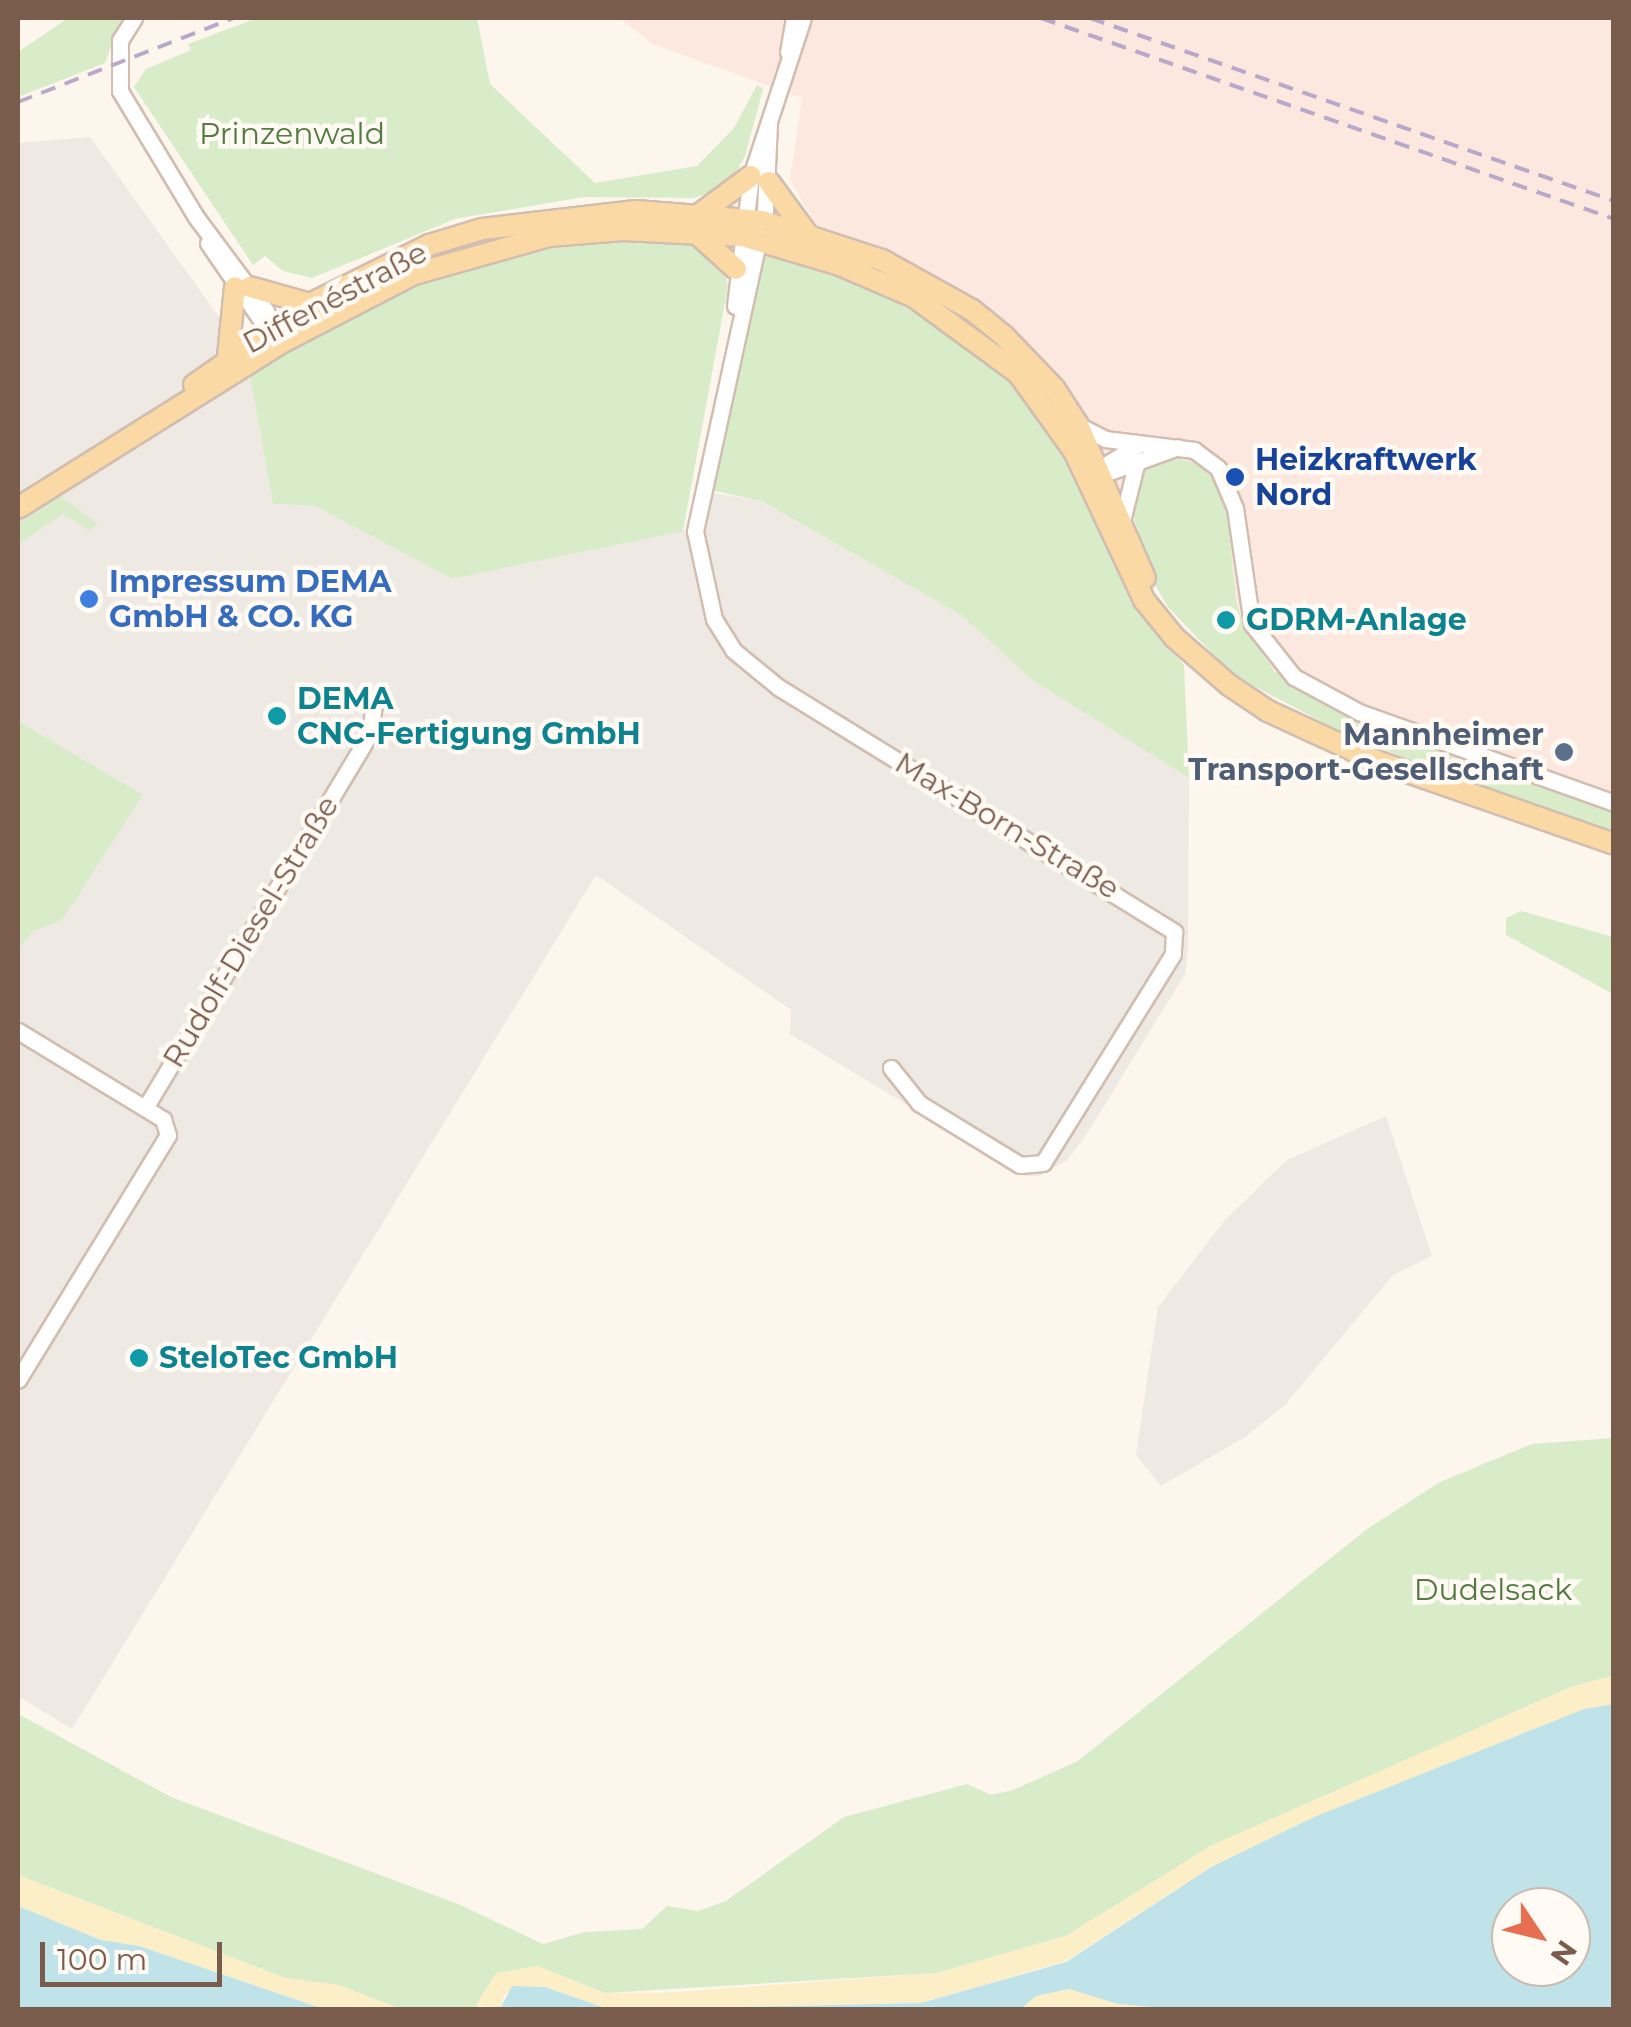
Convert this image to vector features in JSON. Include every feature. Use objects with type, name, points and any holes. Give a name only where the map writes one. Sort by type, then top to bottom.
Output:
[{"type":"main road","points":[[736,269],[697,222],[761,179],[809,236]]},
{"type":"main road","name":"Diffenéstraße","points":[[18,508],[169,409],[310,304],[429,245],[482,229],[545,217],[697,222],[809,236],[882,260],[972,310],[1032,364],[1078,425],[1118,554],[1160,617],[1192,655],[1268,711],[1446,788],[1614,844]]},
{"type":"main road","name":"Diffenéstraße","points":[[169,409],[228,356],[396,282],[480,251],[549,236],[697,222]]},
{"type":"main road","name":"Diffenéstraße","points":[[751,229],[874,278],[962,326],[1036,392],[1095,474],[1122,524],[1160,617]]},
{"type":"main road","points":[[228,356],[242,287],[310,304]]},
{"type":"street","points":[[134,18],[120,40],[120,91],[272,334]]},
{"type":"street","points":[[751,229],[769,123],[794,18]]},
{"type":"street","points":[[788,52],[803,18]]},
{"type":"street","name":"Max-Born-Straße","points":[[733,335],[736,269],[751,229]]},
{"type":"street","name":"Max-Born-Straße","points":[[751,229],[696,532],[701,577],[726,641],[778,687],[1174,932],[1173,954],[1042,1163],[1020,1165],[920,1102],[892,1068]]},
{"type":"street","points":[[1078,425],[1138,446],[1178,447],[1207,457],[1227,483],[1252,624],[1294,677],[1358,712],[1614,803]]},
{"type":"street","points":[[1095,474],[1138,446]]},
{"type":"street","points":[[1095,474],[1136,465],[1178,447]]},
{"type":"street","points":[[1122,524],[1136,465]]},
{"type":"street","name":"Rudolf-Diesel-Straße","points":[[146,1108],[370,732],[374,699]]},
{"type":"street","points":[[18,1031],[164,1119],[168,1135],[18,1380]]},
{"type":"shaded area","points":[[619,18],[1613,18],[1613,810],[1335,709],[1274,670],[1244,627],[1236,600],[1228,519],[1134,488],[1089,504],[841,269],[790,179],[802,98],[653,44]]},
{"type":"shaded area","points":[[90,137],[224,324],[250,376],[273,504],[315,506],[452,579],[705,526],[714,493],[760,501],[961,615],[1032,680],[1189,778],[1188,949],[1185,974],[1083,1140],[1066,1161],[1039,1176],[1025,1176],[790,1034],[791,1010],[596,875],[72,1729],[18,1696],[18,143]]},
{"type":"shaded area","points":[[1386,1116],[1432,1256],[1393,1275],[1285,1405],[1245,1437],[1161,1486],[1136,1455],[1158,1307],[1225,1220],[1287,1160]]},
{"type":"green space","points":[[68,18],[122,18],[105,63],[18,97],[18,52]]},
{"type":"green space","name":"Prinzenwald","points":[[257,18],[477,18],[490,84],[595,183],[697,166],[734,128],[757,85],[763,89],[745,156],[732,180],[715,191],[694,198],[584,197],[455,219],[312,278],[283,271],[265,256],[253,265],[134,87],[146,69],[191,50],[188,44]]},
{"type":"green space","points":[[581,238],[699,246],[724,269],[728,286],[683,531],[452,579],[315,506],[273,504],[250,376],[260,364],[445,269]]},
{"type":"green space","points":[[757,240],[874,278],[1012,378],[1051,424],[1136,608],[1184,665],[1189,778],[1032,680],[961,615],[761,501],[701,488]]},
{"type":"green space","points":[[1172,457],[1198,464],[1217,483],[1228,519],[1236,600],[1244,627],[1274,671],[1335,709],[1613,810],[1613,833],[1357,740],[1233,675],[1168,607],[1153,581],[1131,508],[1146,468]]},
{"type":"green space","points":[[61,496],[98,524],[90,531],[63,514],[18,544],[18,524]]},
{"type":"green space","points":[[18,721],[143,795],[62,920],[33,931],[18,950]]},
{"type":"green space","points":[[1521,911],[1613,937],[1613,994],[1506,935],[1506,918]]},
{"type":"green space","name":"Dudelsack","points":[[1613,1438],[1613,1676],[1571,1687],[1211,1846],[1066,1936],[937,1973],[605,1993],[537,1966],[476,2004],[479,2009],[401,2009],[338,1985],[285,1978],[18,1875],[18,1714],[171,1797],[458,1904],[543,1944],[585,1932],[642,1929],[667,1906],[698,1911],[726,1901],[844,1817],[967,1784],[991,1795],[1013,1790],[1078,1761],[1367,1529],[1440,1482],[1532,1444]]},
{"type":"sand","points":[[1613,1676],[1613,1704],[1584,1709],[1314,1817],[1213,1866],[1066,1961],[921,2003],[609,2010],[545,1987],[505,1994],[500,2009],[476,2005],[496,1973],[537,1966],[605,1993],[659,1993],[937,1973],[1066,1936],[1210,1846],[1571,1687]]},
{"type":"sand","points":[[18,1875],[285,1978],[338,1985],[401,2009],[324,2009],[139,1946],[101,1940],[18,1906]]},
{"type":"sand","points":[[1069,1989],[1118,2004],[1183,2009],[1021,2010],[1036,1996]]},
{"type":"water","points":[[1613,1704],[1613,2009],[1183,2010],[1118,2004],[1069,1989],[1036,1996],[1021,2009],[644,2009],[921,2003],[1066,1962],[1213,1866],[1314,1817],[1584,1709]]},
{"type":"water","points":[[18,1906],[101,1940],[139,1946],[324,2009],[18,2009]]},
{"type":"water","points":[[512,1986],[545,1987],[608,2009],[500,2009]]},
{"type":"railway","points":[[18,102],[233,18]]},
{"type":"railway","points":[[1041,18],[1614,219]]},
{"type":"railway","points":[[1090,18],[1614,201]]},
{"type":"place","name":"Heizkraftwerk Nord","points":[[1235,477]]},
{"type":"place","name":"Impressum DEMA GmbH & CO. KG","points":[[89,599]]},
{"type":"place","name":"GDRM-Anlage","points":[[1226,620]]},
{"type":"place","name":"DEMA CNC-Fertigung GmbH","points":[[277,716]]},
{"type":"place","name":"Mannheimer Transport-Gesellschaft","points":[[1564,752]]},
{"type":"place","name":"SteloTec GmbH","points":[[139,1358]]}]
